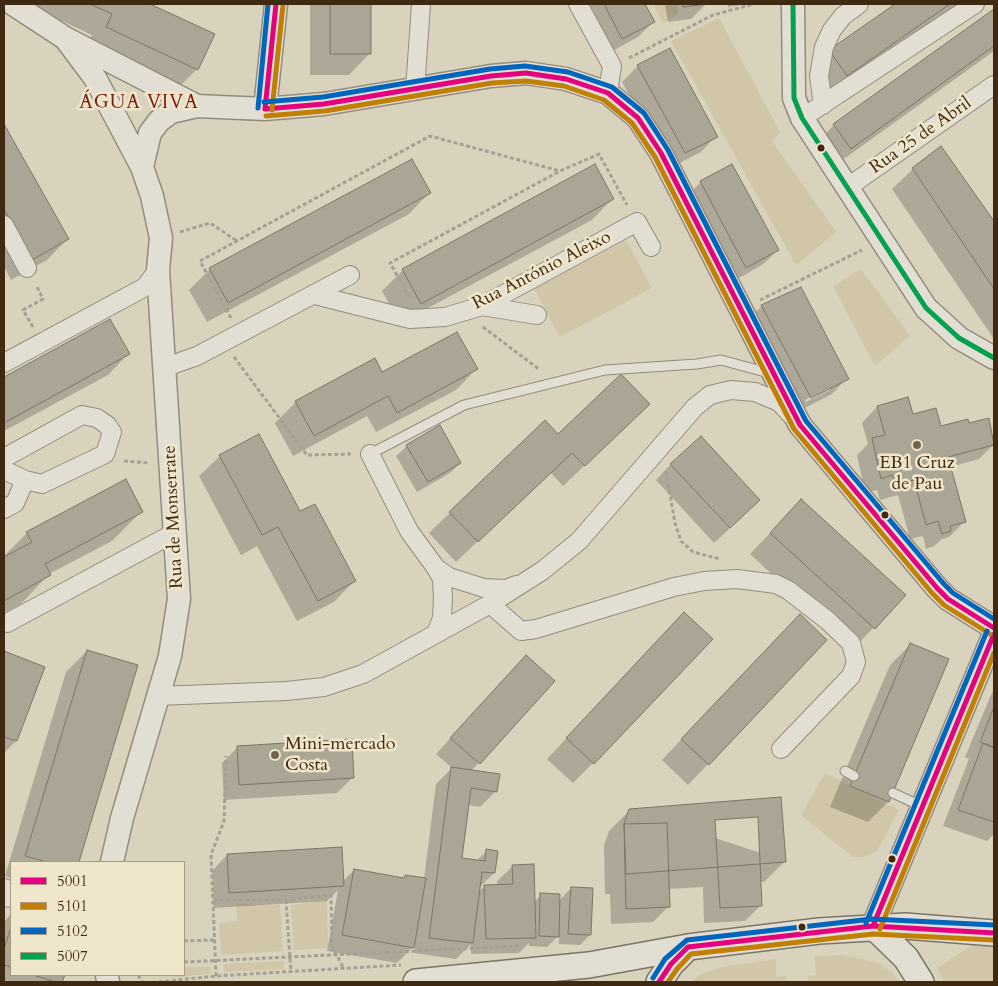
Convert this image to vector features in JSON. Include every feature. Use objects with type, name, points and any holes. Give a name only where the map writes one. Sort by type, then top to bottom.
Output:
[{"type":"main road","points":[[416,982],[589,965],[688,947],[873,926],[915,927],[994,934]]},
{"type":"main road","points":[[873,926],[906,958],[922,982]]},
{"type":"main road","points":[[659,982],[671,964],[688,947]]},
{"type":"street","name":"Rua de Monserrate","points":[[13,4],[65,38],[197,106]]},
{"type":"street","points":[[265,109],[276,4]]},
{"type":"street","points":[[414,90],[421,4]]},
{"type":"street","points":[[578,4],[612,66],[608,93],[638,118],[661,153],[742,308],[800,426]]},
{"type":"street","points":[[793,4],[794,98],[802,118],[926,308],[959,338],[994,358]]},
{"type":"street","points":[[823,105],[819,76],[824,47],[832,30],[843,16],[859,4]]},
{"type":"street","points":[[802,118],[974,4]]},
{"type":"street","name":"Rua de Monserrate","points":[[65,38],[95,78],[142,167],[152,196],[161,238],[158,270],[166,367],[179,599],[170,656],[122,818],[112,861]]},
{"type":"street","name":"Rua de Monserrate","points":[[142,167],[150,133],[159,121],[172,112],[197,106],[265,109],[324,104],[491,76],[526,74],[566,79],[608,93]]},
{"type":"street","name":"Rua 25 de Abril","points":[[848,187],[994,86]]},
{"type":"street","points":[[637,222],[652,247]]},
{"type":"street","name":"Rua António Aleixo","points":[[315,295],[410,319],[445,317],[482,306],[637,222]]},
{"type":"street","points":[[4,225],[27,268]]},
{"type":"street","points":[[4,363],[145,287],[158,270]]},
{"type":"street","points":[[166,367],[197,356],[350,275]]},
{"type":"street","points":[[482,306],[537,315]]},
{"type":"street","points":[[158,696],[286,690],[324,686],[363,674],[490,604],[542,571],[579,541],[662,448],[695,407],[710,395],[731,390],[755,392],[778,402],[937,588],[948,599],[994,628]]},
{"type":"street","points":[[4,458],[82,415],[97,418],[107,425],[112,432],[106,454],[42,484],[24,480],[4,470]]},
{"type":"street","points":[[370,454],[409,531],[442,579],[442,618],[436,634]]},
{"type":"street","points":[[4,509],[15,503],[24,480]]},
{"type":"street","points":[[7,622],[176,532]]},
{"type":"street","points":[[436,568],[449,577],[484,588],[506,588],[526,582]]},
{"type":"street","points":[[490,604],[521,631],[536,630],[665,590],[704,581],[737,579],[776,584],[788,590],[827,620],[851,643],[856,662],[851,676],[781,749]]},
{"type":"street","points":[[873,926],[924,807],[994,634]]},
{"type":"lane","points":[[370,454],[464,405],[604,370],[697,364],[721,360],[776,376]]},
{"type":"lane","points":[[845,771],[854,776]]},
{"type":"lane","points":[[893,793],[924,807]]},
{"type":"path","points":[[612,66],[713,15],[754,4]]},
{"type":"path","points":[[240,334],[200,261],[430,136],[560,171]]},
{"type":"path","points":[[422,318],[390,263],[560,171],[599,154],[637,222]]},
{"type":"path","points":[[161,238],[210,223],[238,242]]},
{"type":"path","points":[[742,308],[882,240]]},
{"type":"path","points":[[27,268],[43,299],[23,310],[42,342]]},
{"type":"path","points":[[463,312],[556,382]]},
{"type":"path","points":[[224,342],[306,456],[370,454]]},
{"type":"path","points":[[662,448],[675,524],[681,541],[693,552],[730,561]]},
{"type":"path","points":[[126,454],[124,462],[172,464]]},
{"type":"path","points":[[216,976],[211,855],[224,821],[226,756]]},
{"type":"path","points":[[213,900],[286,900],[331,895],[332,946],[344,969]]},
{"type":"path","points":[[286,900],[291,973]]},
{"type":"path","points":[[185,941],[214,940]]},
{"type":"path","points":[[185,962],[335,953],[526,946]]},
{"type":"shaded area","points":[[653,4],[677,4],[678,14],[663,23]]},
{"type":"shaded area","points":[[719,18],[780,132],[772,141],[836,232],[796,265],[671,41]]},
{"type":"shaded area","points":[[626,240],[652,288],[560,337],[534,289]]},
{"type":"shaded area","points":[[861,269],[910,336],[875,366],[833,286]]},
{"type":"shaded area","points":[[825,773],[899,810],[877,851],[864,857],[853,857],[801,815]]},
{"type":"shaded area","points":[[327,900],[328,948],[294,950],[291,905]]},
{"type":"shaded area","points":[[236,904],[280,905],[283,951],[221,955],[219,923],[237,921]]},
{"type":"shaded area","points":[[972,945],[994,947],[994,982],[944,982],[937,968]]},
{"type":"shaded area","points":[[844,955],[877,963],[892,972],[900,982],[808,982],[808,976],[816,975],[815,956]]},
{"type":"shaded area","points":[[776,959],[776,977],[786,976],[787,982],[691,982],[701,974],[722,967]]},
{"type":"shaded area","points":[[284,961],[284,969],[224,972],[224,964]]},
{"type":"shaded area","points":[[185,967],[211,967],[211,973],[181,977],[153,976],[185,976]]},
{"type":"building","points":[[90,4],[150,4],[215,34],[198,70],[106,27],[112,14]]},
{"type":"building","points":[[330,4],[371,4],[371,54],[330,54]]},
{"type":"building","points":[[604,4],[645,4],[655,22],[622,39]]},
{"type":"building","points":[[683,4],[707,4],[683,7]]},
{"type":"building","points":[[895,4],[950,4],[847,76],[829,50]]},
{"type":"building","points":[[994,9],[994,46],[851,149],[833,124]]},
{"type":"building","points":[[670,48],[718,137],[685,153],[637,65]]},
{"type":"building","points":[[4,124],[69,239],[32,260],[4,209]]},
{"type":"building","points":[[941,146],[994,221],[994,289],[912,168]]},
{"type":"building","points":[[412,159],[431,193],[228,303],[209,268]]},
{"type":"building","points":[[595,164],[614,199],[421,304],[402,269]]},
{"type":"building","points":[[732,164],[779,250],[746,268],[700,181]]},
{"type":"building","points":[[801,287],[849,379],[811,398],[761,305]]},
{"type":"building","points":[[110,319],[130,354],[4,423],[4,377]]},
{"type":"building","points":[[457,332],[478,369],[397,413],[388,396],[314,436],[295,401],[375,358],[382,372]]},
{"type":"building","points":[[621,374],[650,404],[585,466],[572,453],[478,542],[449,512],[545,420],[558,434]]},
{"type":"building","points":[[908,397],[913,414],[936,408],[941,426],[968,419],[969,423],[989,418],[994,445],[948,457],[966,522],[950,526],[951,531],[942,534],[938,521],[926,525],[914,480],[895,485],[892,475],[881,479],[872,438],[885,435],[877,406]]},
{"type":"building","points":[[440,425],[461,463],[428,482],[406,445]]},
{"type":"building","points":[[259,434],[300,511],[315,504],[356,581],[318,601],[278,527],[262,535],[219,455]]},
{"type":"building","points":[[701,436],[760,500],[730,528],[670,464]]},
{"type":"building","points":[[126,479],[143,512],[45,564],[51,575],[4,601],[4,557],[32,542],[26,532]]},
{"type":"building","points":[[801,499],[906,595],[875,629],[770,533]]},
{"type":"building","points":[[684,612],[713,639],[594,764],[566,738]]},
{"type":"building","points":[[800,614],[827,640],[709,765],[681,739]]},
{"type":"building","points":[[910,643],[949,659],[889,802],[850,786]]},
{"type":"building","points":[[87,650],[138,665],[79,861],[43,861],[25,856]]},
{"type":"building","points":[[4,651],[45,667],[17,741],[4,737]]},
{"type":"building","points":[[526,655],[555,681],[480,764],[450,738]]},
{"type":"building","points":[[994,707],[994,748],[980,742]]},
{"type":"building","points":[[352,739],[354,778],[239,785],[237,746]]},
{"type":"building","points":[[983,743],[994,747],[994,822],[958,810]]},
{"type":"building","points":[[451,767],[500,774],[497,792],[471,788],[462,858],[485,861],[486,849],[498,851],[495,873],[482,872],[473,943],[429,938]]},
{"type":"building","points":[[781,797],[786,862],[626,874],[624,824],[629,809]]},
{"type":"building","points":[[758,817],[762,906],[720,908],[715,820]]},
{"type":"building","points":[[667,823],[670,907],[626,909],[624,824]]},
{"type":"building","points":[[342,847],[344,886],[229,893],[227,854]]},
{"type":"building","points":[[534,864],[536,938],[486,939],[484,885],[513,884],[512,865]]},
{"type":"building","points":[[354,869],[404,878],[405,875],[426,878],[414,948],[342,935]]},
{"type":"building","points":[[571,887],[593,888],[591,935],[568,934]]},
{"type":"building","points":[[540,893],[560,894],[559,937],[539,936]]},
{"type":"building","points":[[10,930],[10,967],[4,965],[4,949]]},
{"type":"building","points":[[36,976],[65,976],[62,982],[55,982]]},
{"type":"transit line","name":"5102","points":[[258,108],[268,4]]},
{"type":"transit line","name":"5001","points":[[265,109],[276,4]]},
{"type":"transit line","name":"5007","points":[[793,4],[794,98],[802,118],[926,308],[959,338],[994,358]]},
{"type":"transit line","name":"5101","points":[[272,110],[283,5]]},
{"type":"transit line","name":"5102","points":[[264,102],[323,97],[490,69],[525,66],[568,72],[612,87],[644,113],[668,150],[806,421],[943,583],[953,593],[994,619]]},
{"type":"transit line","name":"5001","points":[[265,109],[324,104],[491,76],[526,73],[566,79],[608,93],[638,118],[661,153],[800,425],[937,588],[948,599],[994,628]]},
{"type":"transit line","name":"5101","points":[[266,116],[325,111],[492,83],[526,81],[564,86],[604,100],[632,123],[655,157],[794,429],[932,593],[944,605],[990,634]]},
{"type":"transit line","name":"5102","points":[[866,923],[987,631]]},
{"type":"transit line","name":"5001","points":[[873,926],[994,634]]},
{"type":"transit line","name":"5101","points":[[880,929],[994,653]]},
{"type":"transit line","name":"5102","points":[[653,978],[665,959],[687,940],[872,919],[994,925]]},
{"type":"transit line","name":"5001","points":[[659,982],[671,964],[688,947],[873,926],[994,933]]},
{"type":"transit line","name":"5101","points":[[668,982],[691,954],[873,934],[993,940]]},
{"type":"place","name":"EB1 Cruz de Pau","points":[[917,445]]},
{"type":"place","name":"Mini-mercado Costa","points":[[275,755]]},
{"type":"district","name":"ÁGUA VIVA","points":[[139,104]]}]
